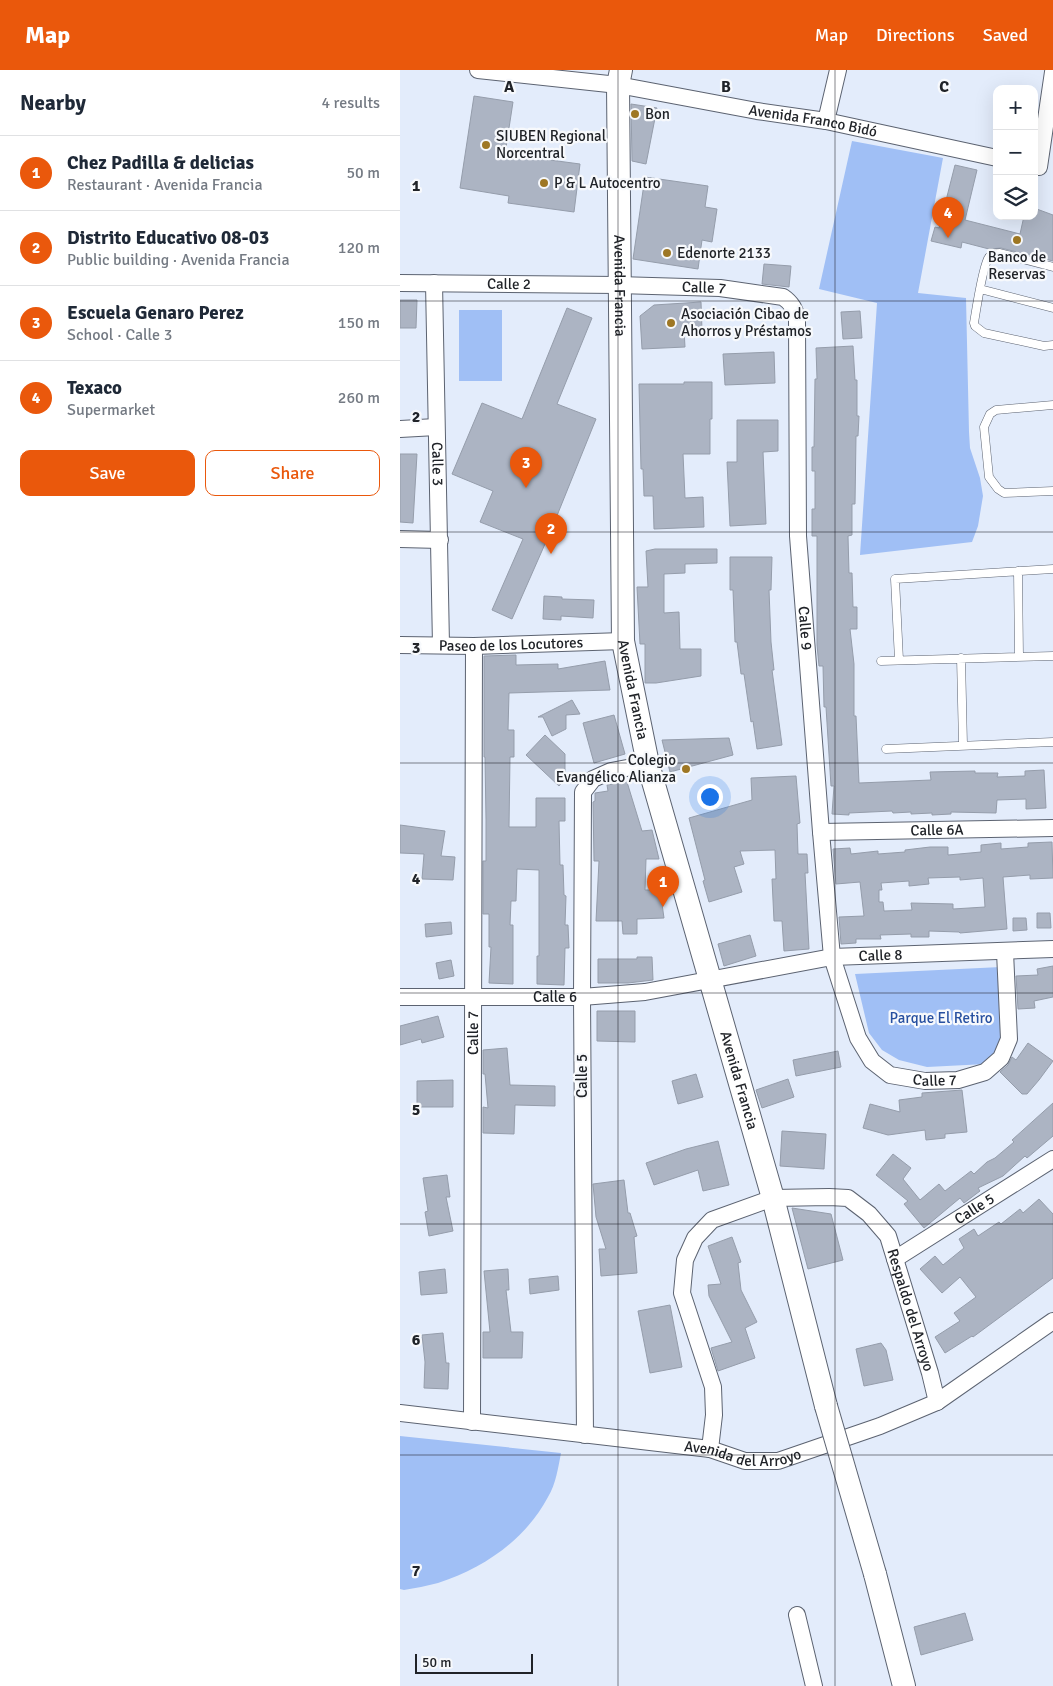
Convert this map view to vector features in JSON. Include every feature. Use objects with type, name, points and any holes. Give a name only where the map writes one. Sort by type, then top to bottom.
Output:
[{"type":"main road","name":"Avenida Francia","points":[[619,78],[618,285],[623,641],[648,764],[773,1198],[826,1406],[875,1574],[904,1686]]},
{"type":"street","name":"Avenida Franco Bidó","points":[[478,70],[619,78],[757,110],[826,121],[993,157]]},
{"type":"street","points":[[826,121],[838,70]]},
{"type":"street","points":[[1042,167],[1053,72]]},
{"type":"street","name":"Calle 2","points":[[400,283],[618,285]]},
{"type":"street","name":"Calle 3","points":[[434,283],[441,645]]},
{"type":"street","name":"Calle 7","points":[[618,285],[720,288],[783,298],[788,301]]},
{"type":"street","name":"Calle 9","points":[[788,301],[796,311],[797,320],[798,536],[832,957]]},
{"type":"street","points":[[400,429],[436,427]]},
{"type":"street","points":[[400,539],[440,540]]},
{"type":"street","name":"Paseo de los Locutores","points":[[400,644],[474,646],[623,641]]},
{"type":"street","name":"Calle 7","points":[[472,1422],[474,646]]},
{"type":"street","name":"Calle 5","points":[[585,1435],[582,997],[583,792],[593,779],[611,772],[648,764]]},
{"type":"street","name":"Calle 6A","points":[[821,832],[1053,828]]},
{"type":"street","name":"Calle 8","points":[[710,980],[832,957],[1053,950]]},
{"type":"street","name":"Calle 7","points":[[832,957],[858,1038],[872,1060],[890,1075],[924,1081],[958,1080],[985,1072],[1001,1058],[1010,1039],[1005,952]]},
{"type":"street","name":"Calle 6","points":[[400,997],[582,997],[645,992],[710,980]]},
{"type":"street","name":"Calle 5","points":[[896,1259],[1053,1159]]},
{"type":"street","name":"Respaldo del Arroyo","points":[[710,1449],[714,1415],[713,1387],[682,1293],[685,1260],[695,1238],[712,1220],[773,1198],[848,1198],[869,1214],[888,1236],[937,1402]]},
{"type":"street","name":"Avenida del Arroyo","points":[[400,1413],[710,1449],[745,1461],[778,1462],[880,1426],[937,1402],[1053,1321]]},
{"type":"street","points":[[797,1614],[814,1686]]},
{"type":"lane","points":[[1053,267],[996,253],[988,258],[974,323],[978,330],[984,333],[1044,346],[1053,345]]},
{"type":"lane","points":[[980,289],[1053,308]]},
{"type":"lane","points":[[1053,405],[996,410],[990,414],[984,427],[989,477],[998,489],[1004,493],[1053,491]]},
{"type":"lane","points":[[899,660],[895,579],[1053,569]]},
{"type":"lane","points":[[1018,571],[1019,657]]},
{"type":"lane","points":[[880,661],[1053,656]]},
{"type":"lane","points":[[961,658],[963,745]]},
{"type":"lane","points":[[886,749],[1053,742]]},
{"type":"green space","points":[[852,141],[943,158],[918,293],[966,298],[970,448],[980,478],[983,496],[978,526],[972,542],[860,555],[877,303],[819,289]]},
{"type":"green space","points":[[459,310],[502,310],[502,381],[459,381]]},
{"type":"green space","name":"Parque El Retiro","points":[[1001,967],[1011,1041],[986,1064],[927,1067],[899,1060],[882,1050],[869,1033],[855,974]]},
{"type":"green space","points":[[400,1436],[561,1453],[551,1492],[539,1512],[515,1539],[487,1561],[455,1577],[438,1583],[404,1590],[400,1589]]},
{"type":"building","points":[[474,96],[513,102],[505,154],[580,164],[574,212],[508,203],[509,196],[460,188]]},
{"type":"building","points":[[631,104],[657,108],[646,164],[632,161]]},
{"type":"building","points":[[955,165],[977,170],[965,220],[1020,234],[1023,220],[1038,220],[1038,209],[1053,215],[1053,261],[1001,248],[989,249],[962,242],[961,248],[931,241],[935,227],[939,228]]},
{"type":"building","points":[[645,177],[708,186],[705,207],[717,209],[712,242],[702,240],[698,269],[633,259]]},
{"type":"building","points":[[764,264],[791,266],[789,287],[762,284]]},
{"type":"building","points":[[400,300],[417,300],[416,328],[400,328]]},
{"type":"building","name":"Asociación Cibao de Ahorros y Préstamos","points":[[701,302],[702,330],[684,330],[685,347],[642,349],[640,316],[654,305]]},
{"type":"building","points":[[567,308],[592,318],[557,404],[596,419],[552,528],[512,619],[492,610],[523,539],[480,522],[493,491],[452,474],[482,403],[522,419]]},
{"type":"building","points":[[860,311],[862,338],[843,339],[841,312]]},
{"type":"building","points":[[853,346],[855,380],[857,380],[857,416],[859,416],[858,436],[856,436],[855,504],[852,504],[852,535],[848,536],[849,573],[852,573],[853,607],[857,607],[857,629],[850,629],[854,664],[854,716],[856,716],[859,783],[931,780],[930,772],[975,771],[975,773],[998,773],[997,777],[1025,776],[1025,771],[1044,770],[1046,808],[1026,809],[1026,799],[997,800],[996,813],[951,812],[951,814],[932,815],[932,813],[911,814],[911,812],[893,813],[892,811],[849,813],[849,815],[832,814],[834,786],[831,786],[826,707],[824,707],[823,666],[819,666],[817,645],[817,536],[812,536],[812,509],[815,509],[815,471],[812,471],[812,447],[814,447],[815,379],[817,379],[816,348]]},
{"type":"building","points":[[774,352],[775,383],[725,385],[723,354]]},
{"type":"building","points":[[684,382],[712,382],[710,454],[683,454],[685,498],[703,497],[704,527],[654,529],[653,496],[644,496],[643,469],[641,469],[639,384],[684,384]]},
{"type":"building","points":[[737,420],[778,420],[778,451],[763,452],[766,524],[730,526],[727,462],[737,462]]},
{"type":"building","points":[[400,454],[417,454],[413,523],[400,522]]},
{"type":"building","points":[[655,549],[717,549],[717,563],[685,564],[685,573],[664,574],[664,613],[679,612],[680,649],[701,649],[701,676],[645,683],[645,644],[640,644],[637,587],[648,587],[646,551]]},
{"type":"building","points":[[730,557],[772,557],[771,590],[769,590],[774,670],[772,670],[782,745],[757,749],[744,674],[741,674],[737,642],[735,642],[733,590],[730,590]]},
{"type":"building","points":[[544,596],[562,597],[562,599],[594,600],[593,618],[561,616],[561,620],[543,619]]},
{"type":"building","points":[[516,655],[516,665],[558,664],[558,669],[605,661],[610,690],[509,693],[508,730],[514,730],[514,757],[510,757],[509,827],[536,827],[536,798],[565,798],[565,821],[559,821],[560,865],[563,865],[564,895],[566,896],[565,925],[568,925],[569,948],[565,948],[564,985],[537,984],[537,956],[539,956],[539,870],[517,869],[516,901],[511,901],[510,925],[513,925],[513,984],[489,983],[491,947],[489,947],[489,914],[483,914],[483,861],[486,861],[484,656]]},
{"type":"building","points":[[572,700],[580,714],[566,715],[566,729],[552,736],[543,717],[538,717]]},
{"type":"building","points":[[614,715],[625,754],[594,763],[583,723]]},
{"type":"building","points":[[545,735],[565,754],[565,779],[559,786],[526,755]]},
{"type":"building","points":[[729,738],[733,755],[670,772],[662,740]]},
{"type":"building","points":[[796,776],[800,823],[797,824],[798,854],[807,854],[808,873],[805,873],[809,949],[784,951],[782,921],[774,921],[772,879],[776,879],[775,850],[740,851],[744,864],[734,867],[742,892],[709,902],[689,818],[752,800],[751,778]]},
{"type":"building","points":[[627,782],[642,831],[652,830],[659,859],[646,859],[645,890],[660,890],[664,918],[637,919],[637,934],[623,934],[622,921],[596,921],[599,861],[594,861],[593,802],[595,801],[595,793],[608,791],[607,785]]},
{"type":"building","points":[[400,825],[445,831],[441,856],[455,857],[453,880],[422,879],[424,854],[400,853]]},
{"type":"building","points":[[1052,842],[1053,878],[1030,879],[1030,875],[1003,877],[1007,929],[960,933],[929,931],[929,937],[911,937],[911,934],[880,935],[881,939],[856,939],[856,943],[841,944],[839,917],[864,916],[860,882],[836,884],[833,849],[850,848],[851,854],[878,851],[878,854],[905,852],[905,850],[930,847],[948,847],[948,855],[981,852],[981,845],[1001,843],[1001,849],[1028,847],[1028,843]],"holes":[[[960,877],[960,880],[983,878],[985,907],[953,909],[953,904],[911,903],[912,910],[884,911],[883,902],[879,902],[879,890],[882,890],[881,883],[909,881],[909,886],[929,884],[928,878]]]},
{"type":"building","points":[[1037,913],[1050,913],[1051,928],[1037,928]]},
{"type":"building","points":[[1013,918],[1026,918],[1027,930],[1013,931]]},
{"type":"building","points":[[451,922],[452,934],[426,937],[425,924]]},
{"type":"building","points":[[750,935],[756,956],[724,966],[718,944]]},
{"type":"building","points":[[637,957],[652,957],[653,980],[628,983],[598,983],[598,959],[637,959]]},
{"type":"building","points":[[451,960],[454,976],[439,979],[436,963]]},
{"type":"building","points":[[1053,966],[1053,997],[1034,1001],[1035,1008],[1018,1009],[1016,976],[1038,975],[1037,969]]},
{"type":"building","points":[[597,1011],[635,1011],[635,1042],[597,1041]]},
{"type":"building","points":[[438,1016],[444,1037],[422,1043],[421,1039],[400,1045],[400,1026]]},
{"type":"building","points":[[1028,1043],[1053,1061],[1027,1094],[1022,1094],[1000,1072],[1008,1065],[1012,1057],[1016,1060]]},
{"type":"building","points":[[507,1048],[510,1085],[555,1086],[555,1106],[515,1105],[514,1134],[483,1133],[483,1107],[488,1108],[485,1074],[483,1074],[483,1050]]},
{"type":"building","points":[[838,1051],[841,1067],[796,1076],[793,1060]]},
{"type":"building","points":[[696,1074],[703,1097],[678,1104],[672,1081]]},
{"type":"building","points":[[788,1079],[794,1097],[762,1108],[756,1090]]},
{"type":"building","points":[[453,1080],[453,1107],[417,1107],[417,1081]]},
{"type":"building","points":[[962,1090],[967,1132],[945,1134],[945,1138],[926,1140],[925,1130],[888,1135],[863,1128],[870,1104],[900,1112],[899,1100],[922,1097],[922,1093]]},
{"type":"building","points":[[1053,1103],[1053,1136],[1027,1158],[1025,1156],[1003,1176],[978,1188],[980,1191],[964,1203],[960,1198],[924,1228],[904,1204],[908,1201],[876,1175],[893,1154],[911,1168],[903,1179],[920,1200],[939,1184],[945,1191],[971,1171],[974,1174],[987,1162],[995,1158]]},
{"type":"building","points":[[782,1131],[826,1134],[824,1169],[780,1166]]},
{"type":"building","points":[[718,1141],[729,1185],[703,1191],[698,1170],[654,1185],[646,1163],[686,1149]]},
{"type":"building","points":[[447,1175],[450,1197],[446,1197],[453,1231],[429,1236],[425,1212],[428,1211],[423,1178]]},
{"type":"building","points":[[624,1180],[628,1213],[630,1213],[637,1236],[634,1237],[637,1273],[601,1276],[599,1249],[606,1249],[596,1217],[593,1184]]},
{"type":"building","points":[[1039,1199],[1053,1214],[1053,1278],[973,1337],[945,1353],[935,1337],[960,1321],[954,1313],[976,1297],[960,1277],[942,1293],[920,1269],[935,1256],[943,1265],[964,1248],[959,1239],[974,1229],[978,1236],[999,1222],[1001,1224],[1020,1209],[1023,1213]]},
{"type":"building","points":[[792,1208],[831,1214],[843,1260],[808,1269]]},
{"type":"building","points":[[732,1237],[741,1262],[738,1263],[741,1290],[757,1322],[745,1328],[755,1358],[718,1371],[711,1348],[732,1342],[709,1296],[708,1285],[721,1284],[708,1246]]},
{"type":"building","points":[[445,1269],[447,1293],[421,1295],[419,1272]]},
{"type":"building","points":[[508,1269],[509,1290],[506,1290],[511,1332],[523,1332],[522,1358],[483,1358],[483,1332],[490,1332],[484,1271]]},
{"type":"building","points":[[558,1276],[559,1290],[530,1294],[529,1279]]},
{"type":"building","points":[[670,1305],[682,1367],[650,1373],[638,1311]]},
{"type":"building","points":[[443,1333],[446,1363],[449,1363],[448,1389],[424,1388],[425,1362],[422,1335]]},
{"type":"building","points":[[881,1343],[886,1350],[893,1380],[864,1386],[856,1349]]},
{"type":"building","points":[[965,1613],[973,1640],[921,1655],[914,1627]]},
{"type":"place","name":"Bon","points":[[635,114]]},
{"type":"place","name":"SIUBEN Regional Norcentral","points":[[486,145]]},
{"type":"place","name":"P & L Autocentro","points":[[544,183]]},
{"type":"place","name":"Texaco","points":[[948,238]]},
{"type":"place","name":"Banco de Reservas","points":[[1017,240]]},
{"type":"place","name":"Edenorte 2133","points":[[667,253]]},
{"type":"place","name":"Asociación Cibao de Ahorros y Préstamos","points":[[671,323]]},
{"type":"place","name":"Escuela Genaro Perez","points":[[526,488]]},
{"type":"place","name":"Distrito Educativo 08-03","points":[[551,554]]},
{"type":"place","name":"Colegio Evangélico Alianza","points":[[686,769]]},
{"type":"place","name":"Chez Padilla & delicias","points":[[663,907]]}]
